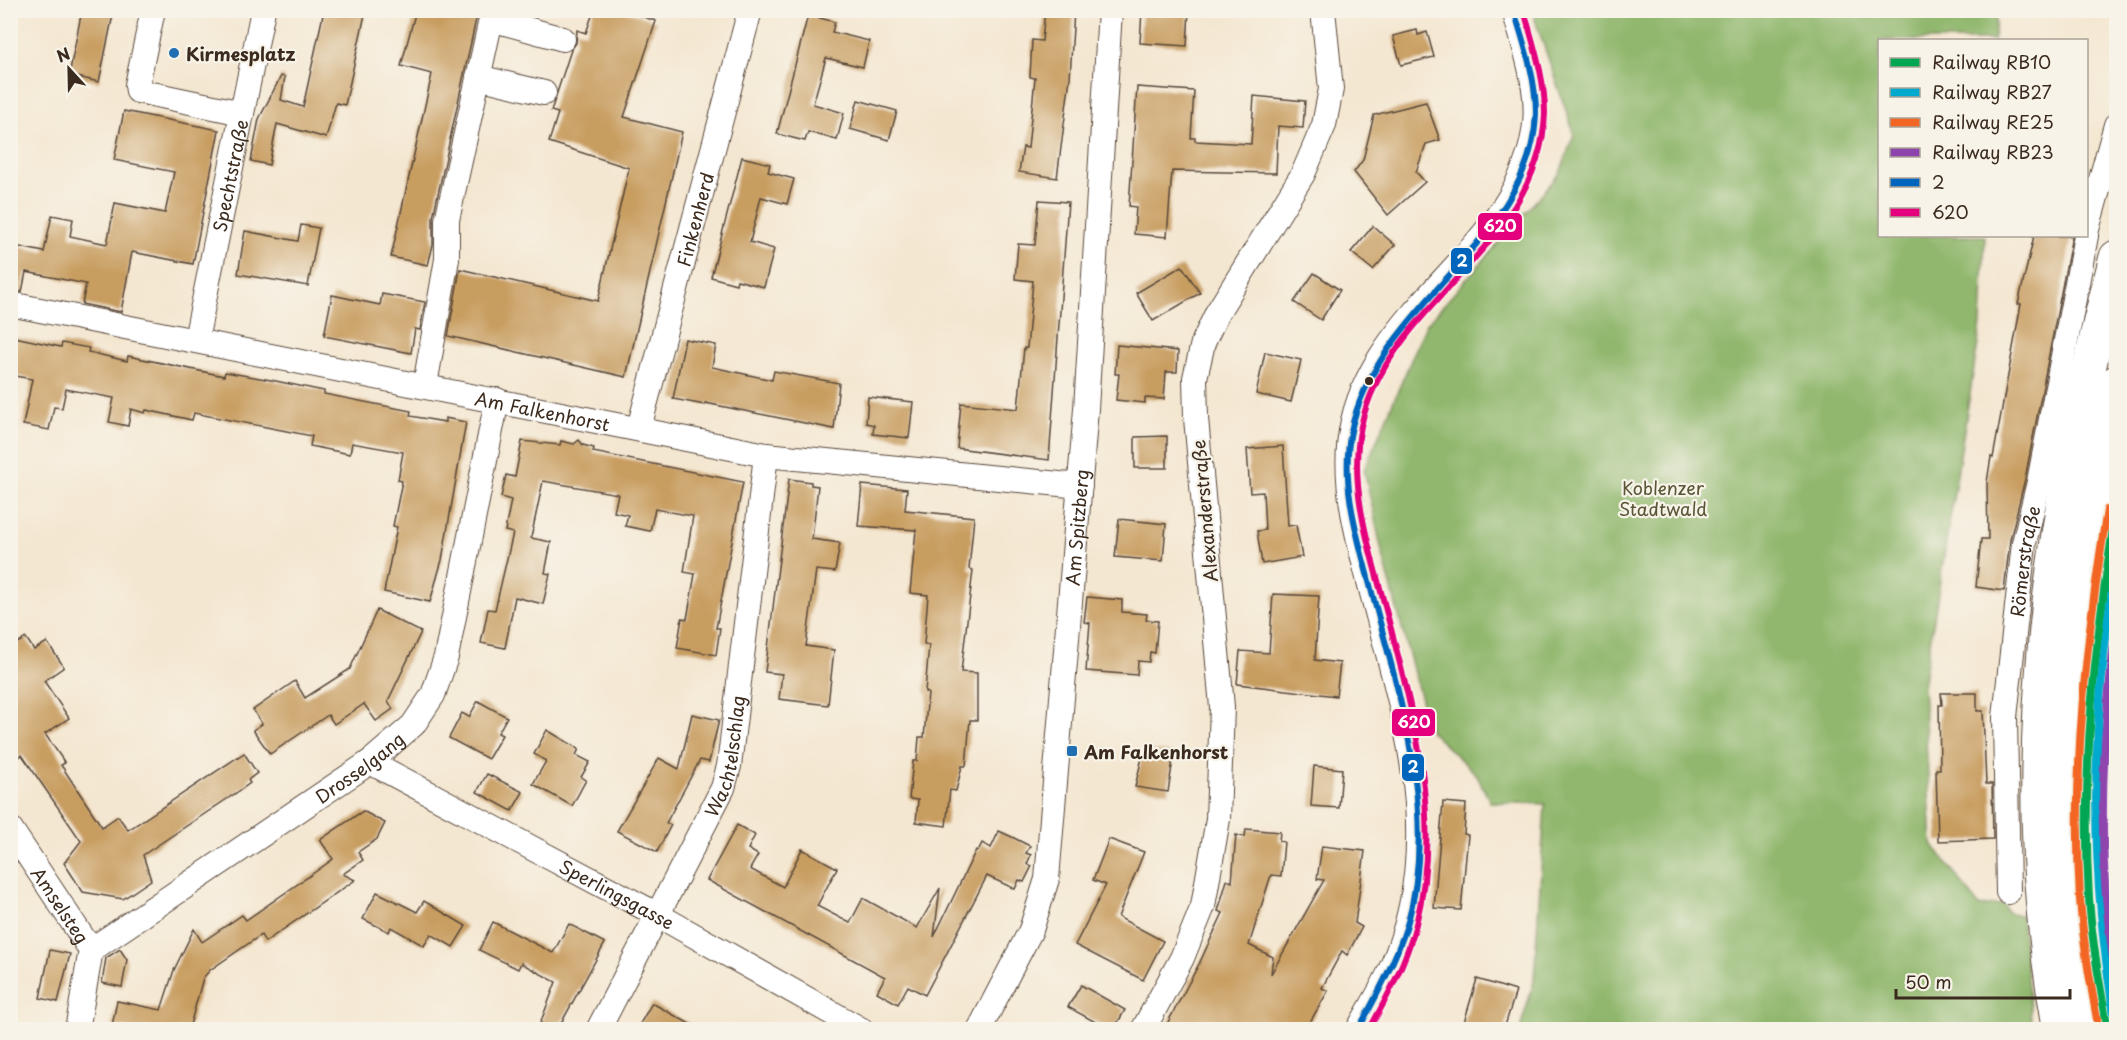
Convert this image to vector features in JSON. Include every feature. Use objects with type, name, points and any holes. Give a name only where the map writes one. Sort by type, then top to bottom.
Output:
[{"type":"highway","points":[[2060,1029],[2046,932],[2041,877],[2037,795],[2042,663],[2065,493],[2086,383],[2116,257]]},
{"type":"highway","points":[[2090,1029],[2075,932],[2066,802],[2071,661],[2092,501],[2116,382]]},
{"type":"street","points":[[153,10],[137,85],[138,91],[242,113]]},
{"type":"street","name":"Spechtstraße","points":[[196,340],[263,10]]},
{"type":"street","name":"Finkenherd","points":[[639,428],[750,10]]},
{"type":"street","name":"Am Spitzberg","points":[[979,1029],[1031,930],[1047,879],[1080,486],[1099,218],[1110,10]]},
{"type":"street","name":"Alexanderstraße","points":[[1143,1029],[1182,958],[1203,906],[1218,819],[1222,707],[1196,418],[1195,378],[1203,343],[1217,313],[1303,174],[1324,125],[1331,89],[1323,10]]},
{"type":"street","points":[[1358,1029],[1390,971],[1407,922],[1419,869],[1419,797],[1410,739],[1359,541],[1348,474],[1351,431],[1366,380],[1395,333],[1494,221],[1519,180],[1532,145],[1535,104],[1528,58],[1514,10]]},
{"type":"street","points":[[425,385],[447,259],[447,220],[492,15],[563,39]]},
{"type":"street","points":[[478,77],[543,93]]},
{"type":"street","name":"Römerstraße","points":[[2088,227],[2116,125]]},
{"type":"street","name":"Römerstraße","points":[[2008,892],[2004,717],[2024,543],[2039,482],[2085,237]]},
{"type":"street","name":"Am Falkenhorst","points":[[10,304],[425,385],[639,428],[693,442],[766,455],[1080,486]]},
{"type":"street","name":"Drosselgang","points":[[92,950],[370,762],[413,725],[433,695],[446,657],[497,400]]},
{"type":"street","name":"Wachtelschlag","points":[[598,1029],[723,788],[729,766],[766,455]]},
{"type":"street","name":"Sperlingsgasse","points":[[370,762],[657,914],[862,1029]]},
{"type":"street","name":"Amselsteg","points":[[10,828],[92,950]]},
{"type":"street","points":[[77,1029],[92,950]]},
{"type":"green space","name":"Koblenzer Stadtwald","points":[[1532,11],[1997,11],[1994,39],[1878,39],[1878,237],[1985,237],[1981,324],[1923,687],[1932,844],[1980,907],[2004,904],[2007,912],[2021,915],[2032,1029],[1520,1029],[1534,981],[1545,804],[1490,802],[1476,774],[1429,730],[1382,552],[1364,470],[1426,325],[1560,173],[1574,134]]},
{"type":"building","points":[[82,10],[114,10],[99,82],[69,75]]},
{"type":"building","points":[[324,10],[366,10],[345,105],[336,103],[326,138],[277,124],[269,165],[251,161],[259,119],[281,76],[285,77],[281,100],[303,107]]},
{"type":"building","points":[[416,10],[478,10],[433,217],[433,245],[428,265],[391,257],[432,74],[401,66]]},
{"type":"building","points":[[594,10],[622,10],[656,21],[624,117],[682,132],[626,377],[448,336],[460,269],[598,301],[629,168],[549,142],[558,113],[551,111],[571,50],[576,43],[577,30],[586,33]]},
{"type":"building","points":[[1045,10],[1074,10],[1070,78],[1057,178],[1019,172],[1023,147],[1028,148],[1035,78],[1030,77],[1032,40],[1042,41]]},
{"type":"building","points":[[1142,10],[1189,10],[1187,46],[1140,43]]},
{"type":"building","points":[[808,15],[835,22],[832,32],[869,41],[863,67],[826,58],[813,104],[844,113],[837,140],[808,132],[805,141],[777,134]]},
{"type":"building","points":[[1417,30],[1418,35],[1427,32],[1434,57],[1401,65],[1393,36]]},
{"type":"building","points":[[1137,87],[1194,91],[1191,138],[1195,138],[1195,141],[1251,144],[1254,96],[1305,101],[1303,128],[1278,126],[1276,173],[1172,171],[1167,237],[1134,234],[1136,207],[1129,206]]},
{"type":"building","points":[[858,100],[897,111],[889,140],[850,129]]},
{"type":"building","points":[[1426,102],[1440,140],[1426,144],[1416,172],[1425,182],[1388,215],[1354,172],[1363,160],[1374,115]]},
{"type":"building","points":[[124,111],[219,130],[193,264],[132,252],[121,312],[82,304],[86,284],[26,272],[22,292],[10,290],[10,245],[44,252],[52,215],[73,219],[70,236],[107,244],[115,203],[165,213],[174,172],[114,160]]},
{"type":"building","points":[[742,157],[770,164],[768,172],[794,179],[787,204],[761,197],[750,242],[774,249],[764,287],[737,280],[736,284],[711,277]]},
{"type":"building","points":[[1039,200],[1068,202],[1049,460],[957,448],[961,403],[1018,409],[1024,348],[1027,348],[1033,281],[1015,279],[1018,244],[1035,245]]},
{"type":"building","points":[[301,225],[319,228],[308,286],[238,274],[245,231],[298,241]]},
{"type":"building","points":[[1373,226],[1395,245],[1373,270],[1351,252]]},
{"type":"building","points":[[2034,237],[2072,237],[2025,479],[2010,540],[2004,591],[1976,587],[1981,539],[1988,539],[1987,482],[2021,304],[2018,304]]},
{"type":"building","points":[[1182,266],[1200,293],[1153,321],[1136,293]]},
{"type":"building","points":[[1314,273],[1340,290],[1321,320],[1294,302]]},
{"type":"building","points":[[382,294],[425,302],[420,330],[415,329],[411,353],[324,336],[332,295],[380,305]]},
{"type":"building","points":[[10,336],[61,347],[62,343],[89,348],[88,352],[127,361],[128,356],[224,376],[225,372],[271,380],[324,391],[324,394],[411,411],[410,416],[445,422],[445,418],[466,422],[442,560],[430,602],[384,592],[397,527],[393,526],[402,481],[398,480],[403,452],[352,443],[350,454],[310,446],[312,436],[194,413],[192,420],[131,409],[128,426],[109,422],[114,398],[66,389],[62,408],[54,407],[49,430],[23,425],[32,379],[10,375]]},
{"type":"building","points":[[685,339],[716,345],[712,367],[772,380],[774,371],[839,383],[834,429],[705,403],[705,405],[673,399]]},
{"type":"building","points":[[1117,345],[1178,351],[1177,372],[1166,372],[1164,399],[1145,398],[1145,403],[1116,400],[1119,374],[1115,374]]},
{"type":"building","points":[[1265,352],[1301,360],[1291,402],[1256,394]]},
{"type":"building","points":[[868,397],[913,402],[909,438],[873,434],[874,425],[866,423]]},
{"type":"building","points":[[1167,436],[1167,468],[1135,468],[1135,437]]},
{"type":"building","points":[[579,440],[583,445],[594,448],[593,452],[743,482],[716,628],[720,628],[716,655],[677,648],[682,618],[687,619],[695,574],[684,572],[693,516],[655,509],[650,531],[625,526],[628,515],[614,512],[618,494],[543,481],[531,538],[551,542],[545,573],[550,574],[543,604],[515,597],[505,648],[481,643],[488,609],[495,610],[513,533],[505,531],[511,500],[501,497],[506,475],[515,477],[522,441],[560,445],[561,441],[574,444]]},
{"type":"building","points":[[1283,446],[1288,526],[1296,525],[1302,557],[1262,564],[1257,531],[1265,530],[1263,492],[1250,493],[1247,449]]},
{"type":"building","points":[[789,479],[811,482],[811,485],[818,486],[812,539],[840,543],[835,572],[816,570],[806,646],[834,650],[828,705],[779,699],[782,674],[765,672]]},
{"type":"building","points":[[862,485],[907,489],[905,510],[974,517],[969,569],[973,570],[961,672],[977,673],[977,720],[970,720],[966,766],[962,766],[956,791],[950,790],[946,826],[916,822],[918,800],[909,799],[913,761],[917,761],[919,737],[924,737],[928,693],[925,692],[929,645],[924,644],[928,595],[910,593],[916,530],[858,526]]},
{"type":"building","points":[[1119,519],[1166,524],[1163,561],[1115,557]]},
{"type":"building","points":[[1273,594],[1319,596],[1315,660],[1340,663],[1336,696],[1237,684],[1240,651],[1269,653]]},
{"type":"building","points":[[1087,597],[1122,600],[1122,612],[1147,614],[1146,620],[1158,621],[1155,653],[1150,652],[1149,662],[1138,661],[1137,675],[1086,671],[1090,623],[1084,622]]},
{"type":"building","points":[[377,610],[421,632],[388,701],[393,709],[376,721],[364,704],[334,724],[328,715],[270,754],[253,730],[262,724],[253,710],[295,681],[305,698],[350,669]]},
{"type":"building","points":[[26,638],[34,650],[47,642],[64,667],[44,681],[69,718],[45,734],[65,763],[61,765],[102,827],[118,816],[128,830],[244,753],[257,773],[242,789],[143,855],[151,880],[123,899],[83,892],[64,863],[81,841],[22,755],[10,763],[10,647]]},
{"type":"building","points":[[1941,693],[1977,693],[1977,711],[1983,711],[1986,784],[1992,784],[1993,839],[1938,841],[1936,769],[1940,769],[1939,705],[1942,705]]},
{"type":"building","points":[[478,701],[507,717],[498,733],[502,735],[488,759],[449,738],[462,713],[469,717]]},
{"type":"building","points":[[692,714],[719,720],[709,762],[700,760],[666,823],[671,825],[657,852],[617,831],[659,758],[679,769]]},
{"type":"building","points":[[547,730],[579,749],[576,755],[590,762],[581,777],[586,780],[572,806],[533,784],[546,761],[534,754]]},
{"type":"building","points":[[1144,749],[1174,753],[1168,792],[1135,787]]},
{"type":"building","points":[[1314,766],[1342,769],[1339,808],[1311,806]]},
{"type":"building","points":[[487,774],[523,792],[512,811],[477,792]]},
{"type":"building","points":[[1443,802],[1466,804],[1464,834],[1468,835],[1461,910],[1434,908]]},
{"type":"building","points":[[363,811],[385,823],[377,839],[358,852],[363,860],[343,874],[355,880],[265,942],[261,935],[210,970],[203,978],[189,1029],[130,1029],[112,1026],[117,1001],[161,1010],[174,970],[194,929],[202,942],[242,915],[246,920],[315,872],[333,859],[320,840]]},
{"type":"building","points":[[737,825],[755,835],[748,849],[758,855],[750,869],[783,887],[802,849],[837,868],[817,906],[850,923],[863,898],[917,928],[940,888],[934,937],[976,850],[978,851],[982,843],[991,848],[999,831],[1030,846],[1026,853],[1031,855],[1027,864],[1032,866],[1024,882],[1019,880],[1015,889],[987,876],[925,995],[908,986],[898,1004],[877,992],[885,977],[707,880]]},
{"type":"building","points":[[1246,829],[1280,832],[1279,841],[1284,842],[1281,876],[1271,875],[1249,945],[1273,957],[1271,974],[1324,880],[1317,879],[1322,846],[1365,851],[1355,923],[1362,927],[1347,955],[1342,951],[1322,988],[1328,991],[1306,1029],[1177,1029],[1167,1024],[1223,913],[1218,911],[1227,880],[1232,882],[1236,835],[1245,837]]},
{"type":"building","points":[[1109,839],[1144,852],[1118,917],[1163,941],[1143,980],[1075,945],[1106,885],[1093,880]]},
{"type":"building","points":[[377,892],[417,912],[424,901],[466,926],[453,947],[431,934],[424,946],[391,927],[389,932],[363,919]]},
{"type":"building","points":[[493,922],[553,953],[569,924],[605,943],[558,1029],[538,1029],[556,982],[521,963],[518,969],[479,950]]},
{"type":"building","points":[[120,949],[127,960],[122,987],[102,983],[106,958]]},
{"type":"building","points":[[50,950],[70,954],[58,1002],[40,998]]},
{"type":"building","points":[[1477,979],[1516,991],[1504,1029],[1462,1029]]},
{"type":"building","points":[[1081,985],[1125,1010],[1114,1029],[1108,1029],[1068,1007]]},
{"type":"building","points":[[652,1003],[699,1029],[637,1029]]},
{"type":"rail line","name":"RE25","points":[[2099,1030],[2081,915],[2078,801],[2079,752],[2087,655],[2107,510]]},
{"type":"rail line","name":"RB10","points":[[2108,1030],[2090,914],[2087,801],[2088,752],[2096,656],[2116,511]]},
{"type":"rail line","name":"RB27","points":[[2116,564],[2102,680],[2096,795],[2101,910],[2116,1026]]},
{"type":"rail line","name":"RB23","points":[[2116,628],[2107,715],[2103,802],[2105,890],[2116,976]]},
{"type":"transit line","name":"2","points":[[1358,1030],[1379,991],[1407,925],[1416,883],[1419,841],[1412,756],[1352,511],[1348,471],[1351,431],[1366,386],[1390,346],[1483,236],[1509,198],[1528,158],[1536,113],[1534,87],[1514,10]]},
{"type":"transit line","name":"620","points":[[1369,1030],[1396,978],[1412,938],[1424,883],[1427,842],[1425,801],[1413,720],[1359,498],[1357,478],[1359,437],[1372,391],[1396,351],[1425,313],[1489,241],[1517,203],[1537,161],[1545,113],[1543,87],[1524,10]]},
{"type":"place","name":"Kirmesplatz","points":[[174,53]]},
{"type":"place","name":"Am Falkenhorst","points":[[1072,751]]}]
